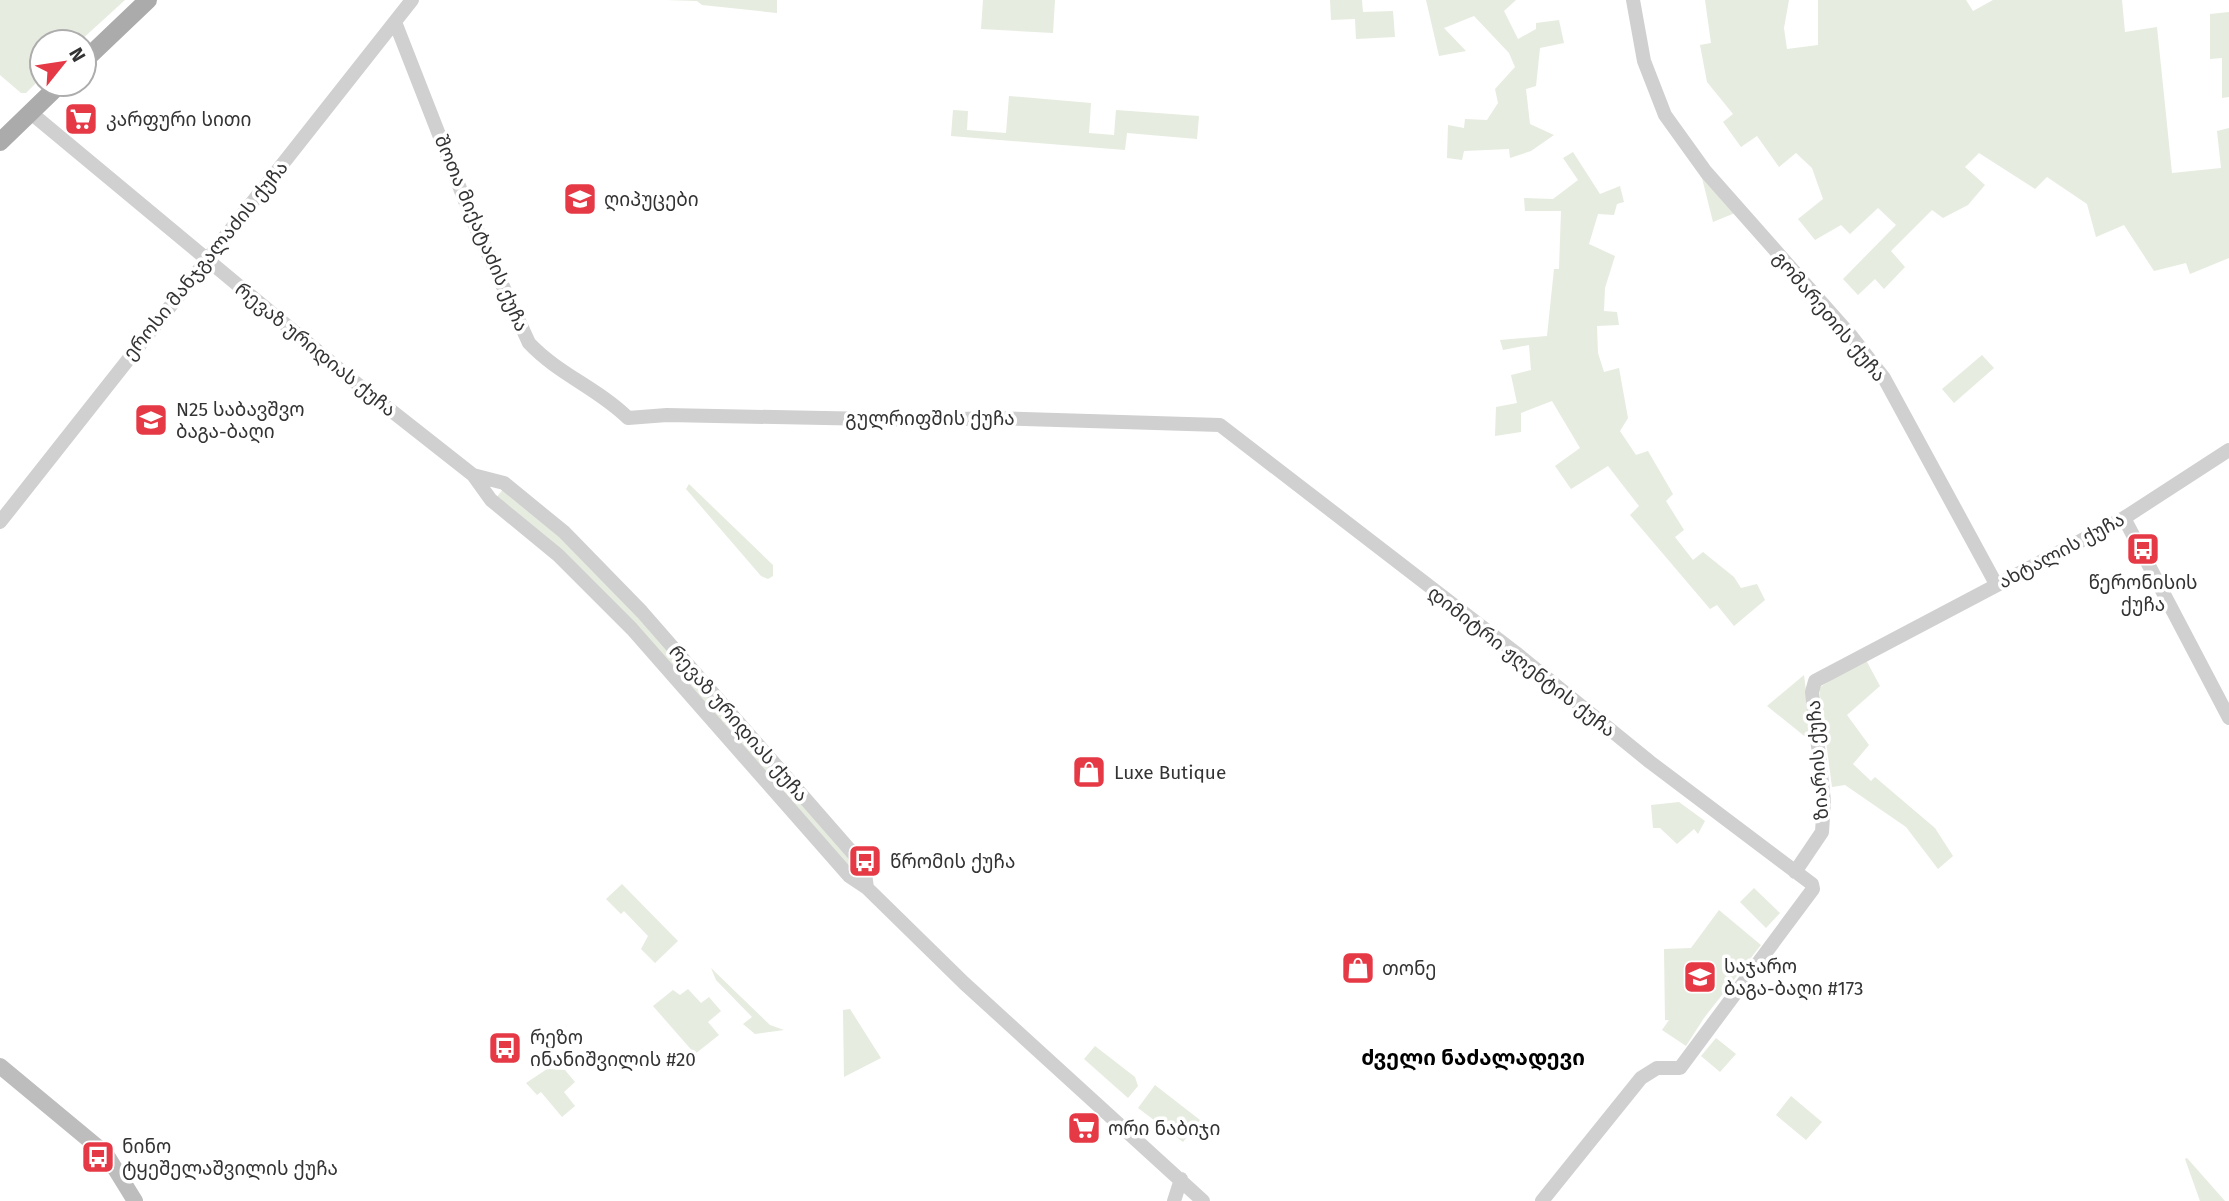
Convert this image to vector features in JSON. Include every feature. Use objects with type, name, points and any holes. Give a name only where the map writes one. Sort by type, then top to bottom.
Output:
[{"type":"main road","points":[[98,48],[148,0]]},
{"type":"main road","points":[[0,142],[46,98]]},
{"type":"main road","points":[[0,1066],[106,1154],[135,1201]]},
{"type":"street","name":"ეროსი მანჯგალაძის ქუჩა","points":[[0,522],[205,258],[412,0]]},
{"type":"street","name":"გომარეთის ქუჩა","points":[[1633,0],[1644,61],[1665,115],[1706,172],[1852,337],[1884,379],[1996,584]]},
{"type":"street","name":"შოთა მიქატაძის ქუჩა","points":[[395,22],[472,219],[529,343],[542,357],[617,407],[628,418]]},
{"type":"street","name":"რევაზ ურიდიას ქუჩა","points":[[31,113],[473,475],[491,500],[558,555],[632,629],[849,876],[867,888],[964,983],[1203,1201]]},
{"type":"street","name":"გულრიფშის ქუჩა","points":[[628,418],[667,415],[924,420],[994,418],[1214,425],[1231,432]]},
{"type":"street","name":"დიმიტრი ჟღენტის ქუჩა","points":[[1231,432],[1286,479],[1516,653],[1650,762],[1812,884],[1813,888],[1680,1068],[1657,1068],[1641,1078],[1542,1201]]},
{"type":"street","name":"ახტალის ქუჩა","points":[[1887,640],[2123,518],[2229,450]]},
{"type":"street","name":"რევაზ ურიდიას ქუჩა","points":[[473,475],[504,483],[551,520],[642,612],[864,866],[867,888]]},
{"type":"street","points":[[491,500],[504,483]]},
{"type":"street","points":[[2123,518],[2229,718]]},
{"type":"street","name":"ზიარის ქუჩა","points":[[1795,872],[1822,832],[1825,801],[1812,700],[1813,685],[1820,677],[1887,640]]},
{"type":"street","points":[[1174,1201],[1181,1179]]},
{"type":"shaded area","points":[[0,0],[125,0],[94,28],[28,28],[26,93],[21,93],[0,75]]},
{"type":"shaded area","points":[[666,0],[777,0],[777,13],[702,5],[697,1]]},
{"type":"shaded area","points":[[983,0],[1055,0],[1053,33],[981,29]]},
{"type":"shaded area","points":[[1330,0],[1362,0],[1363,12],[1393,11],[1395,37],[1356,39],[1355,19],[1331,20]]},
{"type":"shaded area","points":[[1426,0],[1516,0],[1504,11],[1518,39],[1536,29],[1536,23],[1559,20],[1564,43],[1540,48],[1536,86],[1526,89],[1530,124],[1554,135],[1531,151],[1510,158],[1509,149],[1464,151],[1462,160],[1447,158],[1448,125],[1464,128],[1465,119],[1487,120],[1498,103],[1495,89],[1515,67],[1509,53],[1474,16],[1444,28],[1466,51],[1439,56]]},
{"type":"shaded area","points":[[1705,0],[1789,0],[1784,28],[1787,49],[1818,45],[1818,0],[1966,0],[1973,11],[1993,0],[2122,0],[2125,32],[2157,27],[2172,173],[2221,168],[2217,131],[2229,128],[2229,258],[2190,274],[2186,263],[2154,271],[2124,225],[2096,237],[2087,204],[2047,177],[2035,189],[1979,153],[1965,167],[1985,185],[1968,205],[1943,218],[1932,210],[1891,251],[1905,267],[1884,289],[1875,279],[1858,295],[1843,279],[1896,225],[1878,208],[1850,234],[1841,225],[1815,240],[1798,219],[1823,199],[1812,168],[1796,153],[1779,167],[1757,136],[1741,147],[1723,122],[1733,114],[1707,82],[1700,45],[1711,43]]},
{"type":"shaded area","points":[[2229,12],[2229,97],[2222,98],[2222,58],[2210,59],[2210,14]]},
{"type":"shaded area","points":[[1009,96],[1091,103],[1089,133],[1114,135],[1116,110],[1199,116],[1197,139],[1127,133],[1125,150],[951,136],[953,110],[968,111],[967,130],[1006,133]]},
{"type":"shaded area","points":[[1573,152],[1600,194],[1620,186],[1624,202],[1617,204],[1614,215],[1598,214],[1589,244],[1615,256],[1605,288],[1604,311],[1617,312],[1619,325],[1597,326],[1598,353],[1604,372],[1619,368],[1628,418],[1620,431],[1636,455],[1648,451],[1673,494],[1666,501],[1684,530],[1675,537],[1693,560],[1703,552],[1734,577],[1741,588],[1757,584],[1765,600],[1734,626],[1717,605],[1710,609],[1630,515],[1639,506],[1608,466],[1571,489],[1555,466],[1580,448],[1552,401],[1521,413],[1521,432],[1495,436],[1496,407],[1517,403],[1511,375],[1531,370],[1529,345],[1503,350],[1500,340],[1547,336],[1554,269],[1559,269],[1561,211],[1525,211],[1524,198],[1553,199],[1578,180],[1563,158]]},
{"type":"shaded area","points":[[1700,170],[1735,213],[1713,222]]},
{"type":"shaded area","points":[[1982,355],[1994,368],[1954,403],[1942,389]]},
{"type":"shaded area","points":[[689,484],[773,565],[773,576],[768,579],[761,576],[686,489]]},
{"type":"shaded area","points":[[504,488],[567,542],[684,666],[676,673],[496,498]]},
{"type":"shaded area","points":[[1862,659],[1866,660],[1880,686],[1847,715],[1869,745],[1853,764],[1871,781],[1875,777],[1935,828],[1953,856],[1938,869],[1906,827],[1845,785],[1832,787],[1819,688]]},
{"type":"shaded area","points":[[689,672],[858,865],[851,873],[681,679]]},
{"type":"shaded area","points":[[1804,675],[1812,736],[1808,739],[1767,706]]},
{"type":"shaded area","points":[[1679,802],[1705,821],[1698,834],[1694,829],[1677,844],[1660,828],[1653,828],[1651,805]]},
{"type":"shaded area","points":[[622,884],[678,941],[655,963],[641,949],[648,936],[624,911],[621,914],[606,899]]},
{"type":"shaded area","points":[[1754,888],[1780,913],[1766,928],[1740,902]]},
{"type":"shaded area","points":[[1719,910],[1761,945],[1704,1018],[1686,1046],[1662,1030],[1669,1020],[1665,1020],[1664,949],[1691,948]]},
{"type":"shaded area","points":[[711,968],[770,1025],[784,1030],[755,1034],[743,1024],[752,1017],[716,980]]},
{"type":"shaded area","points":[[688,989],[701,1003],[709,997],[721,1011],[708,1022],[719,1035],[695,1054],[653,1006],[673,990],[680,995]]},
{"type":"shaded area","points":[[850,1009],[881,1058],[844,1077],[843,1010]]},
{"type":"shaded area","points":[[1716,1038],[1736,1054],[1720,1072],[1701,1056]]},
{"type":"shaded area","points":[[1095,1046],[1135,1077],[1138,1086],[1128,1098],[1084,1059]]},
{"type":"shaded area","points":[[547,1069],[565,1070],[575,1082],[564,1092],[575,1106],[562,1117],[541,1092],[537,1095],[526,1083]]},
{"type":"shaded area","points":[[1155,1085],[1200,1120],[1183,1142],[1138,1108]]},
{"type":"shaded area","points":[[1791,1096],[1822,1122],[1806,1140],[1776,1115]]},
{"type":"shaded area","points":[[2187,1158],[2225,1201],[2200,1201],[2185,1159]]},
{"type":"place","name":"კარფური სითი","points":[[81,119]]},
{"type":"place","name":"ღიპუცები","points":[[580,199]]},
{"type":"place","name":"N25 საბავშვო ბაგა-ბაღი","points":[[151,420]]},
{"type":"place","name":"წერონისის ქუჩა","points":[[2143,549]]},
{"type":"place","name":"Luxe Butique","points":[[1089,772]]},
{"type":"place","name":"წრომის ქუჩა","points":[[865,861]]},
{"type":"place","name":"თონე","points":[[1358,968]]},
{"type":"place","name":"საჯარო ბაგა-ბაღი #173","points":[[1700,977]]},
{"type":"place","name":"რეზო ინანიშვილის #20","points":[[505,1048]]},
{"type":"place","name":"ორი ნაბიჯი","points":[[1084,1128]]},
{"type":"place","name":"ნინო ტყეშელაშვილის ქუჩა","points":[[98,1157]]},
{"type":"district","name":"ძველი ნაძალადევი","points":[[1473,1058]]}]
